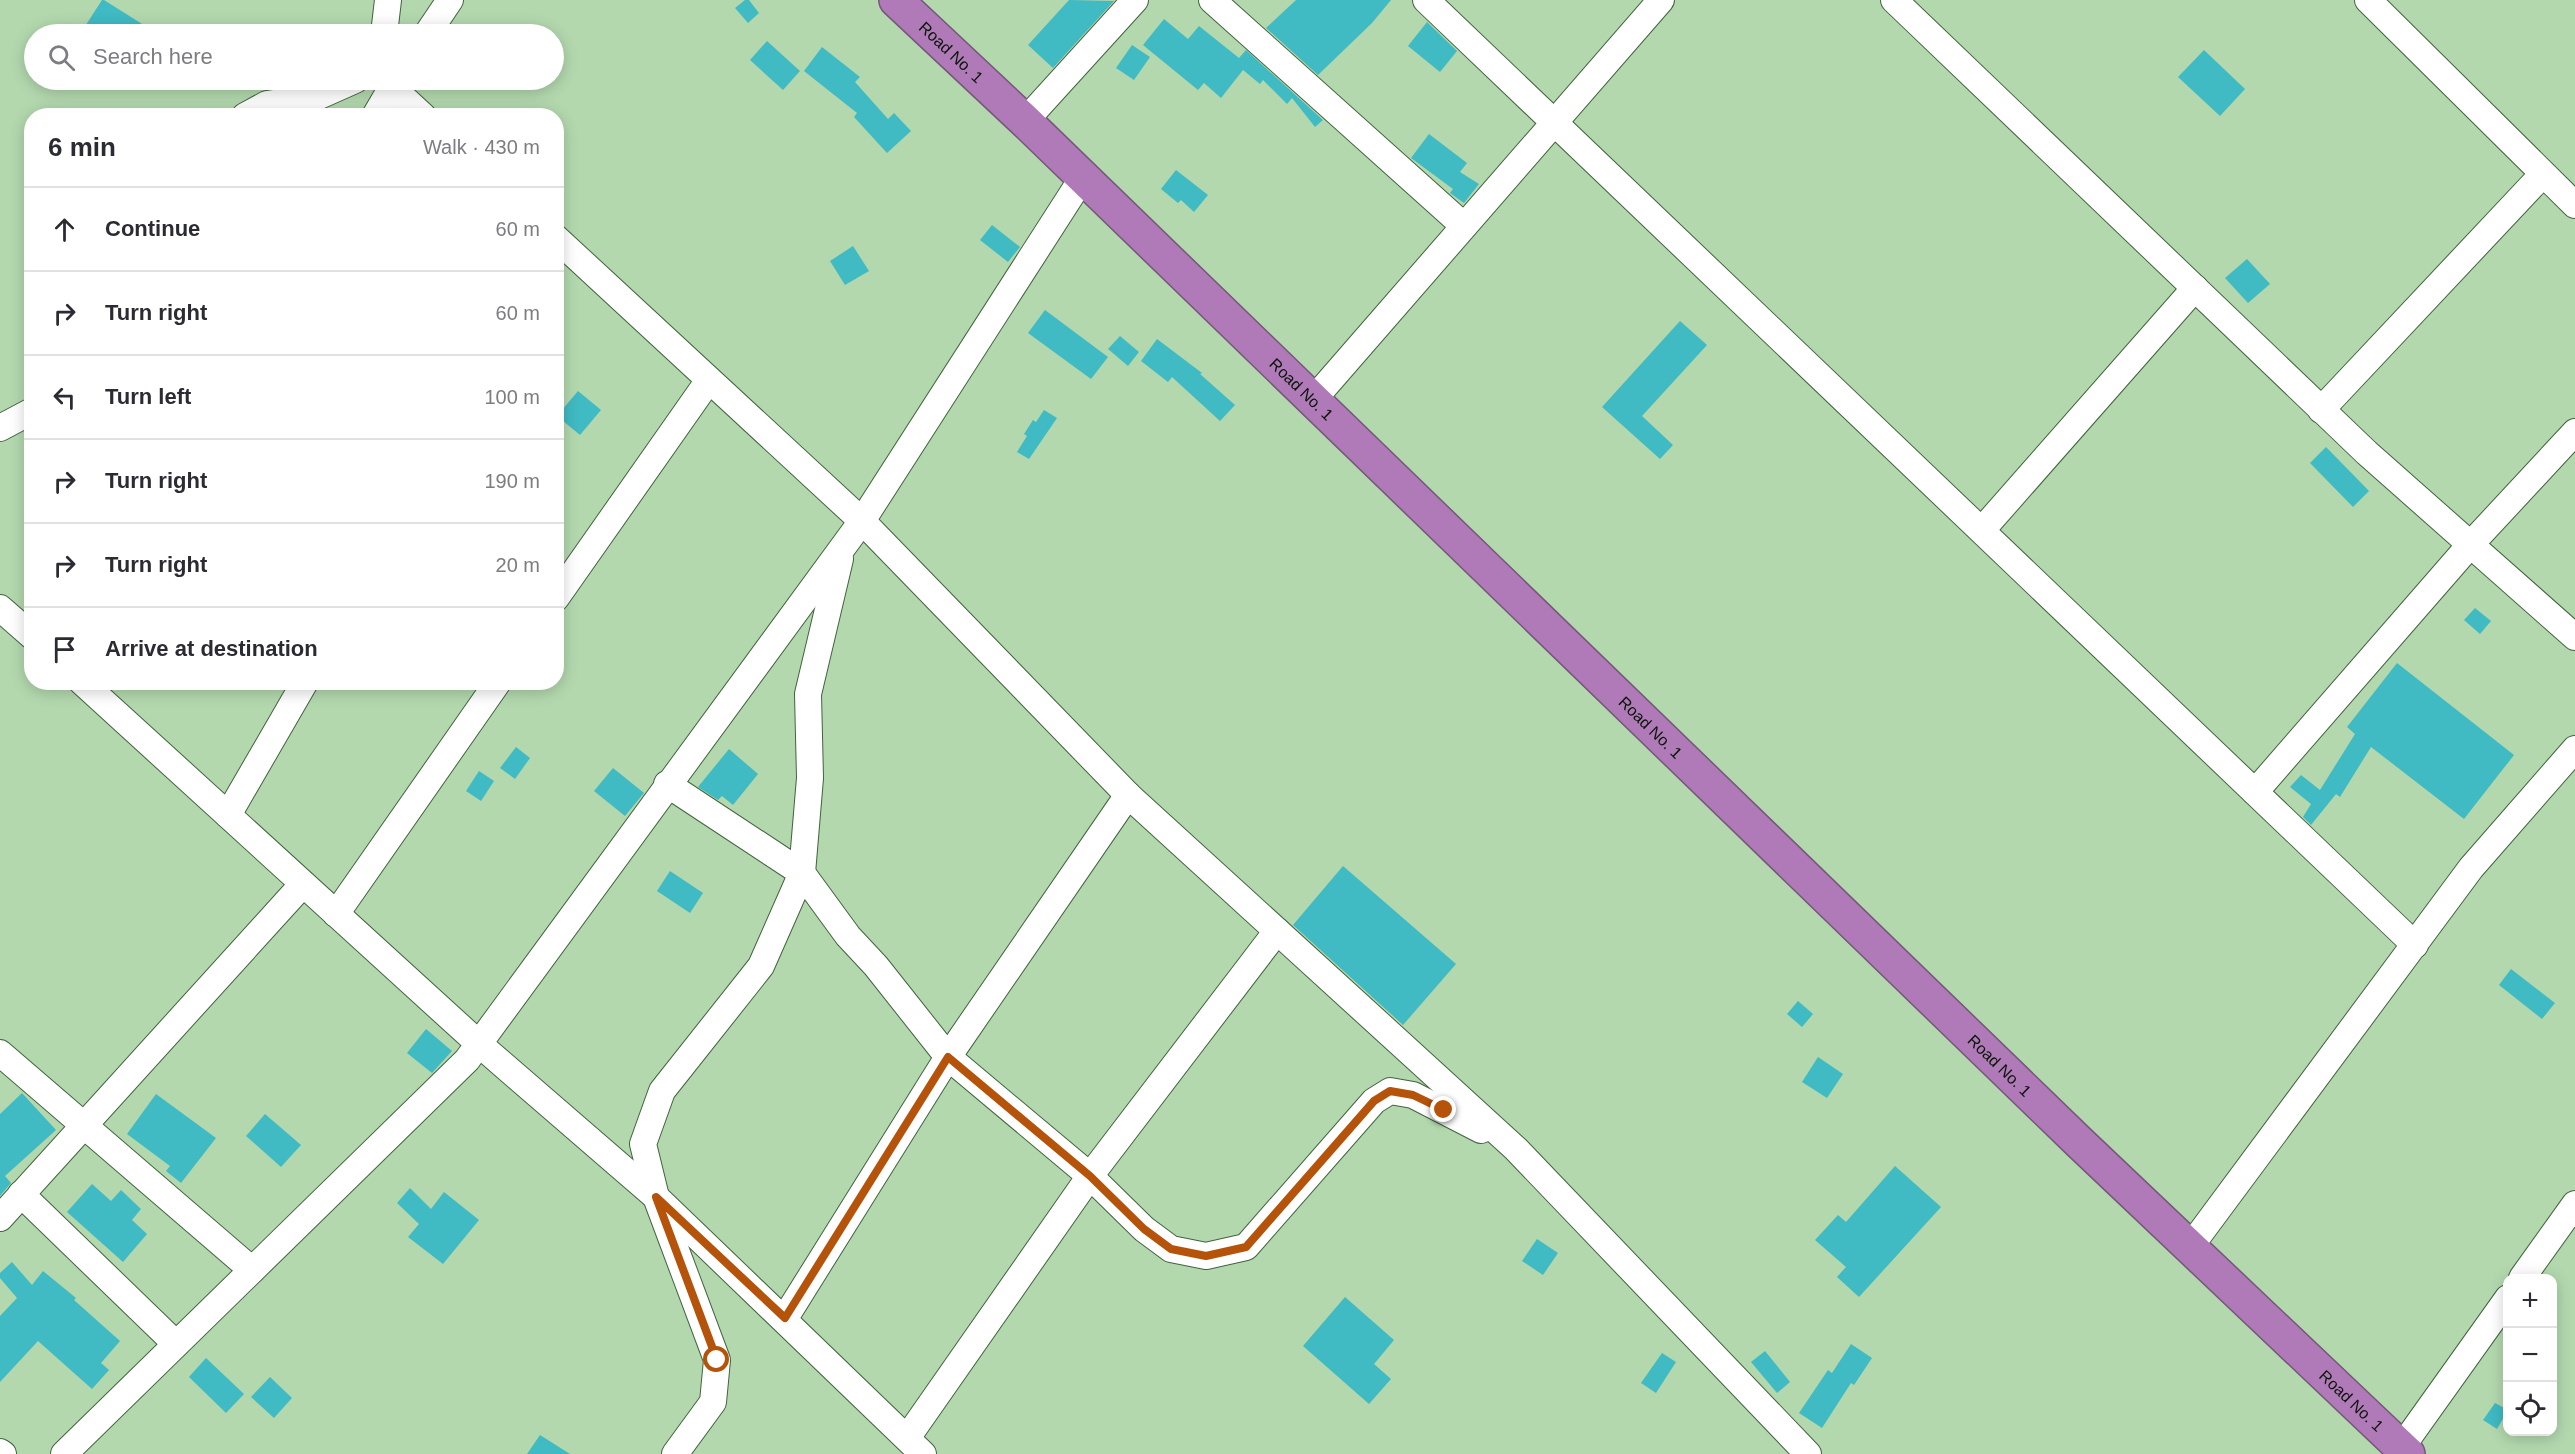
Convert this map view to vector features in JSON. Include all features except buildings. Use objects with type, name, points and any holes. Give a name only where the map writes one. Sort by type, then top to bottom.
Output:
[{"type":"highway","name":"Road No. 1","points":[[896,0],[1025,121],[2404,1451]]},
{"type":"street","points":[[385,24],[388,0]]},
{"type":"street","points":[[434,24],[450,0]]},
{"type":"street","points":[[1025,121],[1135,0]]},
{"type":"street","points":[[1212,0],[1464,226]]},
{"type":"street","points":[[1426,0],[1556,121],[2415,945]]},
{"type":"street","points":[[1313,400],[1661,0]]},
{"type":"street","points":[[1894,0],[2321,410],[2575,638]]},
{"type":"street","points":[[2368,0],[2575,205]]},
{"type":"street","points":[[261,108],[319,96],[332,90]]},
{"type":"street","points":[[379,108],[387,90]]},
{"type":"street","points":[[399,90],[415,108]]},
{"type":"street","points":[[2321,410],[2543,174]]},
{"type":"street","points":[[64,1454],[467,1060],[667,784],[862,521],[1083,177]]},
{"type":"street","points":[[564,248],[862,521],[1128,795],[1516,1149],[1808,1454]]},
{"type":"street","points":[[1982,530],[2194,288]]},
{"type":"street","points":[[564,587],[709,380]]},
{"type":"street","points":[[0,428],[24,415]]},
{"type":"street","points":[[2255,792],[2470,545],[2575,432]]},
{"type":"street","points":[[675,1454],[713,1402],[717,1360],[656,1197],[643,1144],[662,1091],[761,966],[802,873],[810,778],[808,694],[843,547]]},
{"type":"street","points":[[0,608],[24,629]]},
{"type":"street","points":[[91,690],[478,1043],[656,1197],[785,1318],[915,1446],[1090,1176],[1277,931]]},
{"type":"street","points":[[228,815],[300,690]]},
{"type":"street","points":[[336,914],[492,690]]},
{"type":"street","points":[[2190,1247],[2471,868],[2575,749]]},
{"type":"street","points":[[667,784],[802,873],[848,936],[876,966],[948,1057],[1090,1176],[1144,1229],[1171,1249],[1206,1256],[1246,1247],[1374,1101],[1390,1091],[1413,1095],[1516,1149]]},
{"type":"street","points":[[785,1318],[948,1057],[1128,795]]},
{"type":"street","points":[[0,1218],[303,884]]},
{"type":"street","points":[[0,1053],[252,1270]]},
{"type":"street","points":[[21,1194],[176,1344]]},
{"type":"street","points":[[2525,1274],[2575,1204]]},
{"type":"street","points":[[2404,1451],[2503,1305]]},
{"type":"route","points":[[717,1360],[656,1197],[785,1318],[948,1057],[1090,1176],[1144,1229],[1171,1249],[1206,1256],[1246,1247],[1374,1101],[1390,1091],[1413,1095],[1444,1110]]}]
